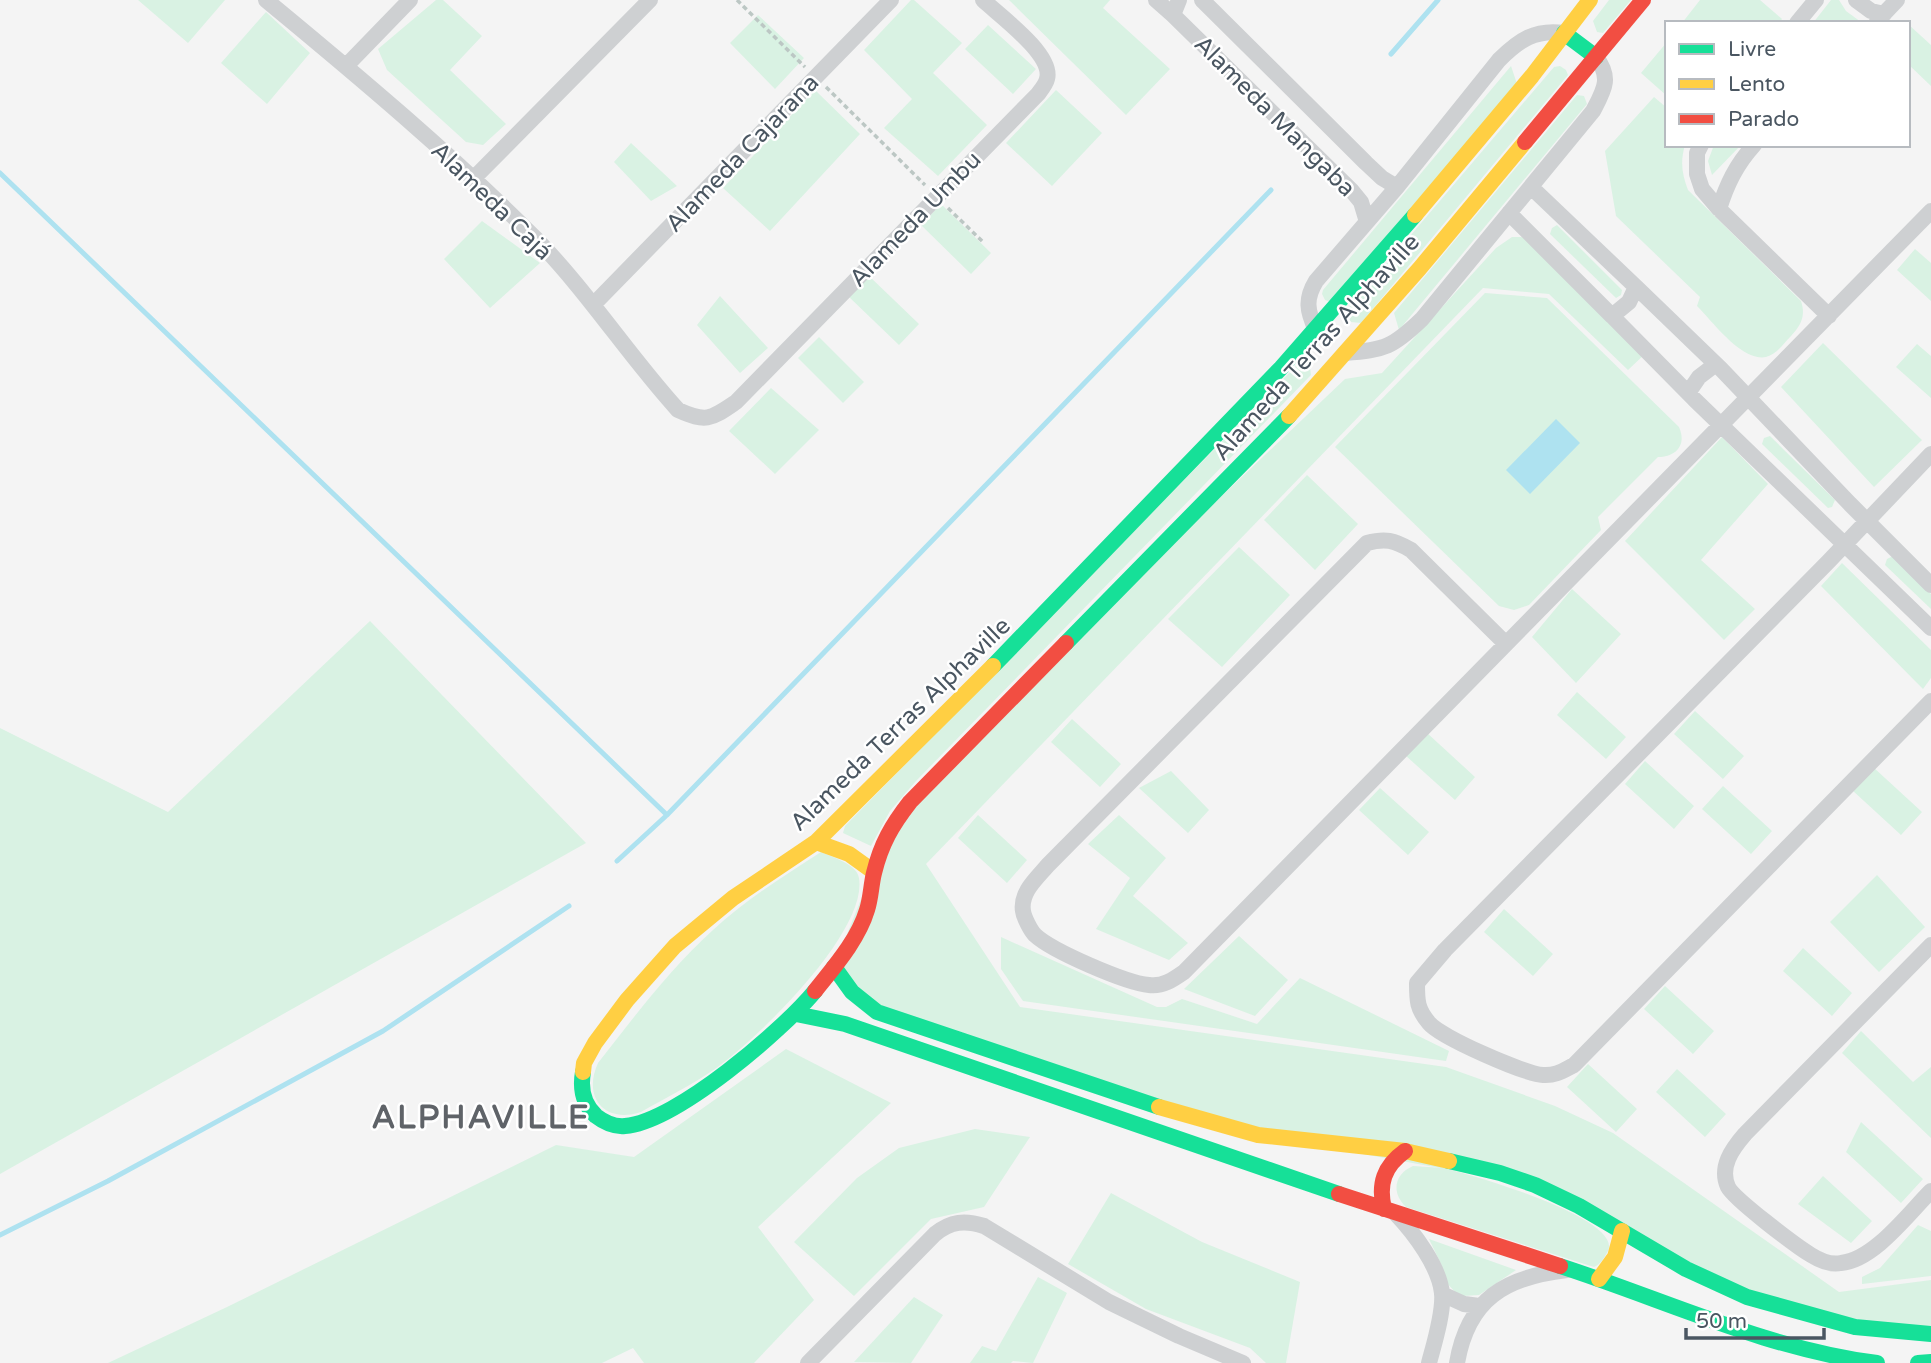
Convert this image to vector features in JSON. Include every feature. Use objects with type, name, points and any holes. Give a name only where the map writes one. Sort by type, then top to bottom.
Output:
[{"type":"street","name":"Alameda Cajá","points":[[266,0],[346,66],[473,178],[537,241],[678,410],[698,419]]},
{"type":"street","points":[[346,66],[410,0]]},
{"type":"street","points":[[473,178],[650,0]]},
{"type":"street","name":"Alameda Cajarana","points":[[593,305],[891,0]]},
{"type":"street","name":"Alameda Umbu","points":[[698,419],[716,416],[736,402],[1038,94],[1047,80],[1047,68],[1040,52],[983,0]]},
{"type":"street","name":"Alameda Mangaba","points":[[1156,0],[1176,8],[1352,191],[1361,202],[1367,222]]},
{"type":"street","name":"Alameda Mangaba","points":[[1202,0],[1374,170],[1397,187]]},
{"type":"street","name":"Alameda Terras Alphaville","points":[[1590,0],[1532,76],[1315,330],[1013,646],[816,842],[733,898],[675,946],[627,1000],[595,1043],[584,1063],[581,1084],[584,1100],[595,1115],[610,1125],[627,1126],[663,1114],[735,1066],[796,1014],[834,967],[864,918],[873,888],[874,872],[889,829],[910,802],[1311,394],[1420,268],[1643,0]]},
{"type":"street","points":[[1799,21],[1816,0]]},
{"type":"street","points":[[1856,0],[1880,18],[1898,0]]},
{"type":"street","points":[[1549,31],[1564,33],[1596,57],[1604,67],[1606,81],[1600,97],[1581,128],[1422,319],[1407,333],[1391,346],[1375,351],[1345,354],[1330,344],[1315,330],[1307,305],[1309,293],[1326,267],[1397,187],[1509,50],[1533,35],[1549,31]]},
{"type":"street","points":[[1700,147],[1697,153],[1697,174],[1702,189],[1719,209],[1829,316]]},
{"type":"street","points":[[1719,209],[1736,166],[1752,147]]},
{"type":"street","points":[[1531,187],[1716,364],[1931,584]]},
{"type":"street","points":[[1506,643],[1411,550],[1395,541],[1382,539],[1367,543],[1026,891],[1023,911],[1033,934],[1049,946],[1133,982],[1152,986],[1169,982],[1184,972],[1931,211]]},
{"type":"street","points":[[1509,213],[1688,393],[1931,628]]},
{"type":"street","points":[[1612,316],[1629,302],[1636,288]]},
{"type":"street","points":[[1688,393],[1699,377],[1716,364]]},
{"type":"street","points":[[1930,704],[1574,1065],[1556,1075],[1541,1075],[1502,1061],[1452,1039],[1431,1026],[1417,1005],[1417,983],[1445,950],[1931,454]]},
{"type":"street","points":[[816,842],[849,854],[874,872]]},
{"type":"street","points":[[1931,945],[1745,1134],[1730,1152],[1725,1169],[1728,1186],[1738,1200],[1810,1254],[1827,1262],[1840,1264],[1867,1253],[1931,1191]]},
{"type":"street","points":[[834,967],[848,991],[877,1012],[1192,1118],[1258,1135],[1319,1144],[1405,1151],[1466,1164],[1535,1185],[1579,1206],[1686,1269],[1747,1297],[1855,1327],[1931,1334]]},
{"type":"street","points":[[796,1014],[845,1024],[1599,1279],[1754,1335],[1837,1358],[1877,1363]]},
{"type":"street","points":[[1405,1151],[1395,1157],[1382,1175],[1380,1186],[1389,1210],[1413,1231],[1426,1251],[1442,1294],[1429,1363]]},
{"type":"street","points":[[816,1361],[935,1234],[946,1225],[972,1222],[984,1226],[1109,1302],[1243,1363]]},
{"type":"street","points":[[1599,1279],[1607,1272],[1618,1253],[1622,1231]]},
{"type":"street","points":[[1457,1363],[1467,1326],[1479,1306],[1516,1280],[1538,1273],[1567,1270]]},
{"type":"street","points":[[1442,1294],[1464,1304],[1479,1306]]},
{"type":"street","points":[[1918,1363],[1931,1362]]},
{"type":"path","points":[[737,0],[984,243]]},
{"type":"green space","points":[[138,0],[225,0],[188,43]]},
{"type":"green space","points":[[436,0],[443,0],[482,36],[450,70],[506,124],[483,145],[466,142],[387,70],[378,49]]},
{"type":"green space","points":[[911,0],[962,43],[933,73],[987,125],[938,176],[884,128],[912,99],[864,50]]},
{"type":"green space","points":[[1009,0],[1110,0],[1103,8],[1170,69],[1126,115]]},
{"type":"green space","points":[[1609,0],[1631,0],[1603,33],[1597,32],[1593,21]]},
{"type":"green space","points":[[1700,0],[1760,0],[1782,19],[1780,21],[1684,21]]},
{"type":"green space","points":[[1831,0],[1839,0],[1846,11],[1860,21],[1815,21]]},
{"type":"green space","points":[[266,12],[310,53],[267,104],[221,63]]},
{"type":"green space","points":[[758,15],[804,58],[775,89],[730,43]]},
{"type":"green space","points":[[988,25],[1036,69],[1013,94],[965,49]]},
{"type":"green space","points":[[1910,26],[1931,45],[1931,86],[1910,66]]},
{"type":"green space","points":[[1665,44],[1665,94],[1641,73]]},
{"type":"green space","points":[[1511,66],[1517,84],[1330,302],[1325,300],[1323,290]]},
{"type":"green space","points":[[1560,66],[1568,75],[1361,323],[1351,322],[1347,317],[1347,310],[1554,67]]},
{"type":"green space","points":[[815,90],[860,134],[770,231],[723,188]]},
{"type":"green space","points":[[1056,90],[1102,133],[1052,186],[1006,143]]},
{"type":"green space","points":[[1577,95],[1584,96],[1587,104],[1399,330],[1394,313]]},
{"type":"green space","points":[[1654,97],[1665,106],[1665,147],[1685,147],[1682,168],[1688,190],[1801,301],[1803,316],[1800,324],[1780,348],[1770,356],[1757,357],[1728,339],[1697,306],[1700,297],[1616,216],[1605,151]]},
{"type":"green space","points":[[631,143],[677,186],[651,201],[614,162]]},
{"type":"green space","points":[[1713,147],[1739,147],[1712,175],[1708,161]]},
{"type":"green space","points":[[941,204],[991,253],[971,274],[921,225]]},
{"type":"green space","points":[[482,221],[540,263],[490,308],[444,259]]},
{"type":"green space","points":[[1557,225],[1622,290],[1621,295],[1616,298],[1550,234],[1552,228]]},
{"type":"green space","points":[[1512,237],[1532,240],[1647,352],[1628,370],[1549,294],[1483,288],[926,864],[1020,1007],[1446,1067],[1555,1106],[1613,1133],[1839,1292],[1931,1280],[1931,1334],[1747,1297],[1535,1185],[1258,1135],[877,1012],[834,967],[889,829],[1065,645],[1345,379],[1382,373],[1496,248]]},
{"type":"green space","points":[[1915,249],[1931,263],[1931,301],[1897,270]]},
{"type":"green space","points":[[868,275],[919,324],[899,345],[848,296]]},
{"type":"green space","points":[[1485,293],[1547,298],[1679,427],[1682,439],[1675,452],[1658,457],[1598,517],[1601,530],[1529,605],[1514,610],[1499,606],[1335,447]]},
{"type":"green space","points":[[720,296],[768,348],[740,373],[697,325]]},
{"type":"green space","points":[[819,337],[864,382],[843,403],[798,358]]},
{"type":"green space","points":[[1823,343],[1922,440],[1874,487],[1781,387]]},
{"type":"green space","points":[[1917,344],[1931,356],[1931,398],[1896,367]]},
{"type":"green space","points":[[1303,363],[1310,367],[1311,375],[916,781],[890,811],[871,846],[843,833],[845,826],[1298,364]]},
{"type":"green space","points":[[771,388],[819,430],[775,474],[729,431]]},
{"type":"green space","points":[[1770,436],[1835,500],[1832,507],[1828,508],[1762,444],[1764,438]]},
{"type":"green space","points":[[1722,437],[1768,484],[1701,560],[1755,609],[1724,640],[1625,541]]},
{"type":"green space","points":[[1307,475],[1358,524],[1315,570],[1264,520]]},
{"type":"green space","points":[[1239,547],[1290,595],[1222,667],[1168,619]]},
{"type":"green space","points":[[1893,556],[1931,594],[1931,609],[1885,565],[1887,559]]},
{"type":"green space","points":[[1842,563],[1931,650],[1931,678],[1923,689],[1821,586]]},
{"type":"green space","points":[[1572,589],[1621,634],[1576,683],[1532,637]]},
{"type":"green space","points":[[370,621],[586,843],[0,1174],[0,728],[168,812]]},
{"type":"green space","points":[[1577,692],[1626,737],[1606,759],[1557,715]]},
{"type":"green space","points":[[1695,711],[1744,756],[1723,779],[1674,734]]},
{"type":"green space","points":[[1072,719],[1121,764],[1100,787],[1051,742]]},
{"type":"green space","points":[[1426,732],[1475,777],[1455,800],[1405,755]]},
{"type":"green space","points":[[1645,761],[1694,806],[1674,829],[1625,784]]},
{"type":"green space","points":[[1873,767],[1922,812],[1901,835],[1852,790]]},
{"type":"green space","points":[[1171,771],[1209,810],[1188,833],[1139,788]]},
{"type":"green space","points":[[1723,786],[1772,831],[1751,854],[1702,809]]},
{"type":"green space","points":[[1380,788],[1429,832],[1408,855],[1359,810]]},
{"type":"green space","points":[[978,815],[1027,860],[1007,883],[958,838]]},
{"type":"green space","points":[[1119,815],[1166,858],[1133,896],[1188,943],[1169,960],[1096,929],[1130,878],[1088,844]]},
{"type":"green space","points":[[821,852],[843,862],[857,873],[857,901],[846,927],[806,983],[756,1035],[715,1069],[641,1112],[628,1115],[607,1111],[595,1097],[593,1087],[598,1063],[639,1011],[697,945],[725,919]]},
{"type":"green space","points":[[1877,875],[1925,927],[1879,972],[1830,922]]},
{"type":"green space","points":[[1504,909],[1553,954],[1533,976],[1484,932]]},
{"type":"green space","points":[[1239,936],[1288,980],[1255,1016],[1184,989]]},
{"type":"green space","points":[[1001,937],[1157,1007],[1166,1007],[1182,999],[1257,1024],[1300,978],[1449,1051],[1446,1061],[1023,1001],[1001,969]]},
{"type":"green space","points":[[1803,948],[1852,993],[1832,1016],[1783,971]]},
{"type":"green space","points":[[1665,986],[1714,1031],[1693,1054],[1644,1009]]},
{"type":"green space","points":[[1861,1031],[1913,1082],[1931,1067],[1931,1138],[1842,1053]]},
{"type":"green space","points":[[786,1049],[891,1103],[758,1227],[814,1300],[754,1363],[644,1363],[633,1348],[602,1363],[108,1363],[556,1145],[634,1157]]},
{"type":"green space","points":[[1588,1064],[1637,1109],[1616,1132],[1567,1087]]},
{"type":"green space","points":[[1677,1069],[1726,1114],[1705,1137],[1656,1092]]},
{"type":"green space","points":[[1861,1122],[1923,1179],[1901,1203],[1846,1152]]},
{"type":"green space","points":[[975,1129],[1030,1137],[984,1207],[931,1219],[854,1296],[794,1242],[857,1178],[899,1148]]},
{"type":"green space","points":[[1413,1166],[1451,1170],[1545,1201],[1593,1226],[1607,1239],[1608,1251],[1594,1267],[1406,1207],[1398,1196],[1397,1184],[1402,1174]]},
{"type":"green space","points":[[1823,1176],[1872,1221],[1851,1243],[1798,1204]]},
{"type":"green space","points":[[1111,1193],[1202,1242],[1300,1282],[1286,1363],[1266,1363],[1250,1348],[1146,1309],[1068,1264]]},
{"type":"green space","points":[[1918,1225],[1931,1231],[1931,1276],[1862,1284],[1862,1277],[1880,1268]]},
{"type":"green space","points":[[1429,1239],[1516,1270],[1479,1295],[1463,1296],[1456,1293],[1445,1281],[1442,1266]]},
{"type":"green space","points":[[1038,1277],[1067,1293],[1033,1363],[970,1363],[982,1346],[996,1351]]},
{"type":"green space","points":[[914,1297],[943,1315],[911,1363],[854,1362]]},
{"type":"water","points":[[1556,419],[1580,443],[1530,494],[1506,470]]},
{"type":"waterway","points":[[1391,54],[1438,0]]},
{"type":"waterway","points":[[0,173],[667,815]]},
{"type":"waterway","points":[[617,861],[667,815],[1271,190]]},
{"type":"waterway","points":[[0,1235],[108,1181],[383,1031],[569,906]]},
{"type":"traffic: fast","points":[[1564,33],[1596,57]]},
{"type":"traffic: fast","points":[[993,666],[1281,368],[1415,215]]},
{"type":"traffic: fast","points":[[1066,643],[1289,416]]},
{"type":"traffic: fast","points":[[834,967],[852,992],[877,1012],[1159,1107]]},
{"type":"traffic: fast","points":[[583,1072],[584,1096],[596,1116],[617,1126],[646,1121],[672,1109],[727,1072],[779,1028],[815,991]]},
{"type":"traffic: fast","points":[[796,1014],[845,1024],[1339,1194]]},
{"type":"traffic: fast","points":[[1449,1161],[1500,1173],[1535,1185],[1579,1206],[1686,1269],[1747,1297],[1855,1327],[1931,1334]]},
{"type":"traffic: fast","points":[[1560,1266],[1756,1335],[1796,1347],[1877,1363]]},
{"type":"traffic: fast","points":[[1918,1363],[1931,1362]]},
{"type":"traffic: slow","points":[[1415,215],[1532,76],[1590,0]]},
{"type":"traffic: slow","points":[[1289,416],[1420,268],[1525,142]]},
{"type":"traffic: slow","points":[[583,1072],[584,1063],[595,1043],[627,1000],[675,946],[733,898],[816,842],[993,666]]},
{"type":"traffic: slow","points":[[816,842],[849,854],[874,872]]},
{"type":"traffic: slow","points":[[1159,1107],[1258,1135],[1405,1151],[1449,1161]]},
{"type":"traffic: slow","points":[[1599,1279],[1615,1257],[1622,1231]]},
{"type":"traffic: jam","points":[[1525,142],[1643,0]]},
{"type":"traffic: jam","points":[[815,991],[858,932],[868,905],[880,853],[904,810],[1066,643]]},
{"type":"traffic: jam","points":[[1384,1209],[1384,1176],[1392,1163],[1405,1151]]},
{"type":"traffic: jam","points":[[1339,1194],[1560,1266]]},
{"type":"district","name":"ALPHAVILLE","points":[[481,1117]]}]
